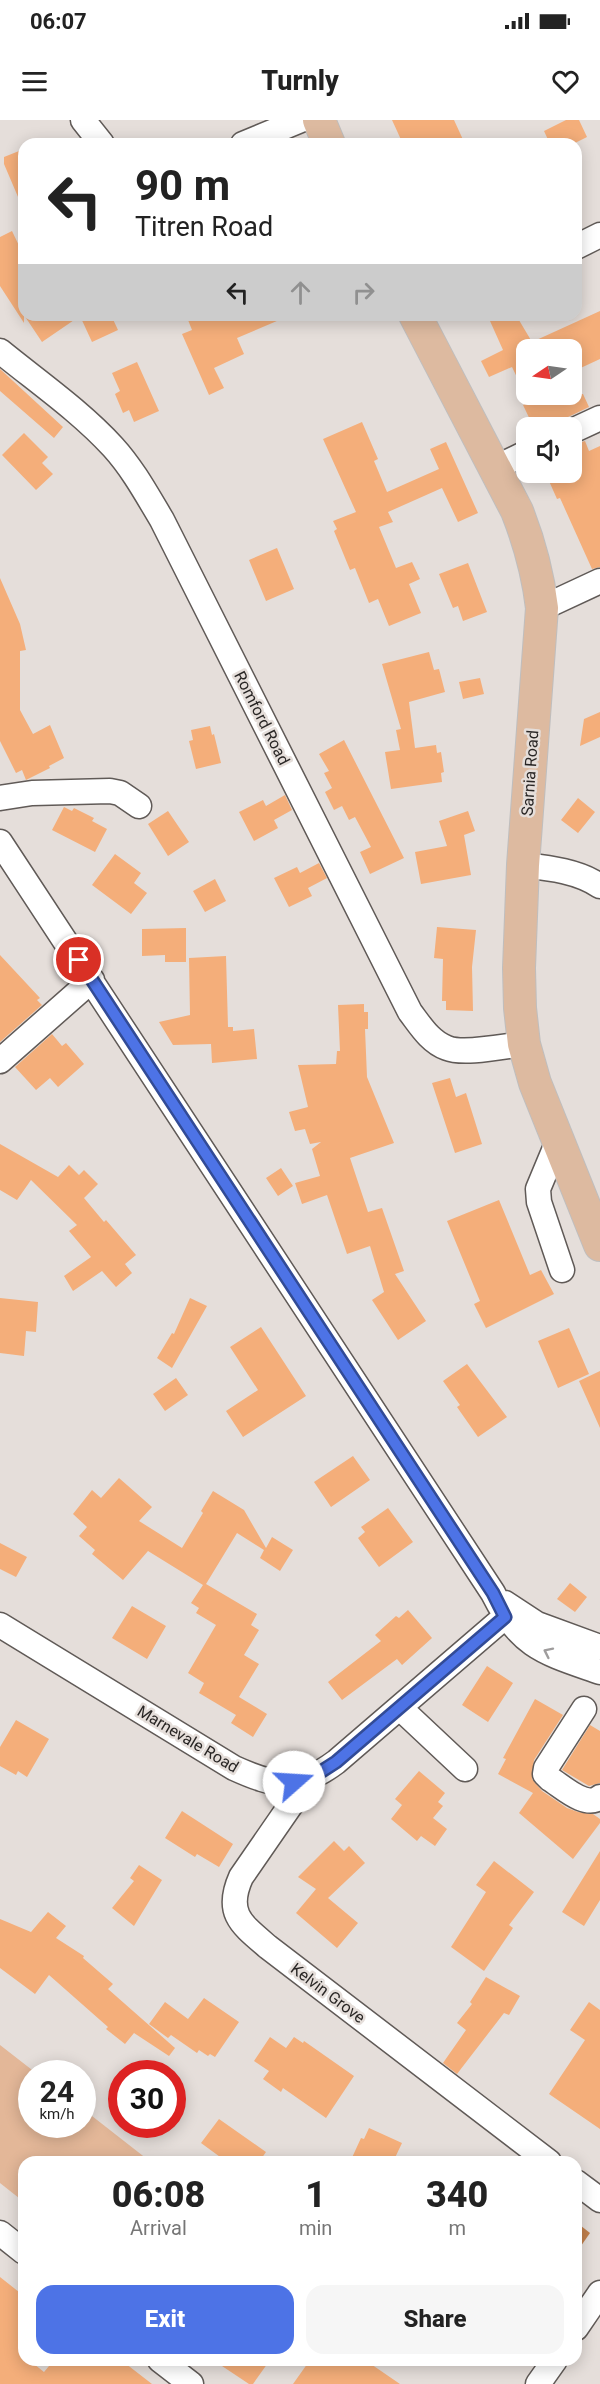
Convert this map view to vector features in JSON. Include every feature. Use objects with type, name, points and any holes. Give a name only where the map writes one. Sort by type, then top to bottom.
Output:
[{"type":"main road","points":[[319,120],[326,138]]},
{"type":"main road","name":"Sarnia Road","points":[[425,321],[517,511],[539,577],[542,608],[524,865],[519,968],[520,1008],[524,1044],[535,1083],[600,1245]]},
{"type":"street","points":[[83,120],[97,138]]},
{"type":"street","points":[[258,138],[301,120]]},
{"type":"street","points":[[582,244],[600,235]]},
{"type":"street","name":"Romford Road","points":[[0,351],[95,428],[136,476],[162,520],[405,1001],[422,1029],[436,1042],[449,1049],[524,1044]]},
{"type":"street","points":[[582,426],[600,418]]},
{"type":"street","points":[[495,468],[516,458]]},
{"type":"street","points":[[542,608],[600,581]]},
{"type":"street","points":[[0,798],[32,793],[110,791],[120,793],[139,806]]},
{"type":"street","points":[[0,842],[524,1638],[541,1650],[600,1672]]},
{"type":"street","points":[[524,865],[596,877]]},
{"type":"street","points":[[0,1060],[92,980]]},
{"type":"street","points":[[558,1141],[538,1190],[539,1202],[562,1270]]},
{"type":"street","points":[[509,1613],[600,1647]]},
{"type":"street","name":"Marnevale Road","points":[[0,1625],[234,1768],[260,1780],[281,1783],[308,1780],[336,1762],[509,1613]]},
{"type":"street","points":[[400,1708],[465,1769]]},
{"type":"street","points":[[584,1709],[546,1768],[545,1774],[587,1802],[595,1801],[600,1797]]},
{"type":"street","name":"Kelvin Grove","points":[[308,1780],[241,1877],[234,1893],[235,1912],[248,1930],[268,1947],[541,2156]]},
{"type":"street","points":[[582,2186],[600,2200]]},
{"type":"street","points":[[0,2233],[18,2247]]},
{"type":"street","points":[[582,2319],[600,2293]]},
{"type":"street","points":[[168,2366],[191,2384]]},
{"type":"street","points":[[538,2384],[551,2366]]},
{"type":"shaded area","points":[[0,2045],[19,2060],[18,2138],[96,2138],[96,2119],[108,2129],[108,2138],[120,2138],[143,2156],[18,2156],[18,2197],[0,2183]]},
{"type":"shaded area","points":[[582,2227],[590,2233],[582,2244]]},
{"type":"building","points":[[392,120],[454,120],[462,138],[400,138]]},
{"type":"building","points":[[566,120],[579,120],[587,137],[582,140],[547,138],[544,131]]},
{"type":"building","points":[[18,151],[18,197],[4,164],[4,157]]},
{"type":"building","points":[[12,231],[18,244],[18,314],[0,286],[0,237]]},
{"type":"building","points":[[600,311],[600,359],[582,367],[582,339],[539,339],[578,321]]},
{"type":"building","points":[[28,321],[73,321],[42,342]]},
{"type":"building","points":[[82,321],[114,321],[118,330],[92,342]]},
{"type":"building","points":[[188,321],[277,321],[237,338],[244,354],[214,368],[224,388],[209,395],[182,334],[192,330]]},
{"type":"building","points":[[490,321],[520,321],[530,339],[516,339],[516,375],[512,367],[489,377],[481,361],[503,350]]},
{"type":"building","points":[[137,362],[159,411],[134,422],[129,410],[123,413],[115,394],[120,391],[112,373]]},
{"type":"building","points":[[0,369],[63,427],[54,438],[0,391]]},
{"type":"building","points":[[582,394],[589,407],[568,417],[529,417],[523,405],[582,405]]},
{"type":"building","points":[[362,422],[378,459],[374,461],[387,492],[439,469],[430,449],[446,442],[478,513],[458,522],[442,488],[388,512],[393,522],[379,527],[396,568],[412,562],[420,579],[409,584],[421,613],[389,626],[378,599],[369,603],[355,568],[350,570],[334,531],[337,529],[333,521],[356,512],[323,439]]},
{"type":"building","points":[[24,433],[48,457],[42,463],[53,474],[36,490],[2,455]]},
{"type":"building","points":[[585,441],[589,451],[600,446],[600,567],[592,569],[560,498],[557,499],[550,483],[582,483],[582,442]]},
{"type":"building","points":[[277,548],[294,589],[266,601],[249,560]]},
{"type":"building","points":[[468,563],[487,612],[463,621],[458,606],[453,608],[439,574]]},
{"type":"building","points":[[0,578],[20,624],[26,650],[20,651],[20,710],[33,734],[50,725],[64,758],[26,780],[22,770],[16,773],[0,741]]},
{"type":"building","points":[[429,652],[434,670],[439,669],[445,692],[409,702],[415,748],[436,745],[437,753],[441,752],[444,772],[441,773],[442,782],[391,789],[385,752],[400,750],[396,730],[401,729],[382,664]]},
{"type":"building","points":[[480,678],[484,694],[463,699],[459,682]]},
{"type":"building","points":[[600,712],[600,737],[580,746],[584,719]]},
{"type":"building","points":[[210,726],[221,763],[196,769],[189,741],[193,740],[191,730]]},
{"type":"building","points":[[344,740],[404,858],[370,874],[360,852],[371,847],[355,817],[349,820],[342,806],[334,810],[325,792],[332,788],[324,773],[329,771],[319,754]]},
{"type":"building","points":[[285,795],[292,810],[274,820],[278,828],[254,841],[239,812],[263,800],[266,806]]},
{"type":"building","points":[[578,798],[595,812],[578,833],[561,820]]},
{"type":"building","points":[[64,807],[72,811],[74,808],[94,818],[92,821],[107,829],[95,852],[52,830]]},
{"type":"building","points":[[168,811],[189,842],[168,856],[148,824]]},
{"type":"building","points":[[468,811],[475,831],[464,835],[471,875],[421,884],[415,852],[447,846],[439,821]]},
{"type":"building","points":[[115,854],[141,873],[134,883],[147,893],[131,914],[92,885]]},
{"type":"building","points":[[319,863],[327,878],[308,888],[312,896],[289,907],[274,878],[297,867],[300,873]]},
{"type":"building","points":[[215,879],[226,901],[205,912],[193,891]]},
{"type":"building","points":[[437,927],[476,930],[472,967],[473,1011],[446,1010],[446,1001],[442,1001],[443,959],[434,958]]},
{"type":"building","points":[[186,928],[186,962],[165,962],[165,955],[142,956],[142,929]]},
{"type":"building","points":[[0,955],[40,998],[37,1000],[42,1005],[0,1042]]},
{"type":"building","points":[[226,956],[228,1027],[233,1027],[233,1031],[254,1029],[257,1059],[212,1063],[211,1044],[173,1045],[159,1022],[190,1015],[189,958]]},
{"type":"building","points":[[364,1004],[364,1012],[368,1012],[368,1029],[365,1029],[367,1077],[394,1143],[350,1158],[368,1212],[382,1208],[404,1271],[395,1274],[426,1321],[398,1340],[372,1300],[384,1292],[370,1246],[347,1254],[327,1195],[302,1204],[295,1183],[320,1176],[312,1149],[321,1142],[310,1144],[305,1129],[295,1131],[289,1112],[308,1107],[298,1065],[336,1064],[337,1051],[340,1051],[338,1005]]},
{"type":"building","points":[[52,1034],[62,1046],[66,1043],[84,1064],[58,1087],[50,1078],[36,1090],[15,1067]]},
{"type":"building","points":[[450,1078],[456,1097],[466,1093],[482,1144],[455,1153],[432,1083]]},
{"type":"building","points":[[0,1144],[58,1177],[69,1165],[79,1175],[84,1170],[98,1184],[84,1198],[136,1255],[125,1264],[132,1273],[116,1287],[102,1271],[73,1291],[64,1276],[91,1257],[69,1231],[77,1225],[31,1180],[17,1200],[0,1190]]},
{"type":"building","points":[[281,1168],[293,1186],[278,1196],[266,1178]]},
{"type":"building","points":[[499,1200],[530,1275],[541,1270],[554,1294],[486,1328],[474,1304],[480,1301],[447,1221]]},
{"type":"building","points":[[0,1298],[38,1302],[36,1332],[26,1331],[24,1356],[0,1353]]},
{"type":"building","points":[[190,1298],[207,1306],[172,1368],[157,1358],[172,1333],[174,1334]]},
{"type":"building","points":[[261,1327],[306,1396],[243,1437],[226,1411],[258,1390],[230,1347]]},
{"type":"building","points":[[569,1328],[589,1374],[558,1388],[538,1341]]},
{"type":"building","points":[[467,1364],[507,1417],[478,1437],[457,1407],[460,1405],[443,1381]]},
{"type":"building","points":[[600,1371],[600,1428],[579,1381]]},
{"type":"building","points":[[176,1378],[188,1395],[165,1411],[153,1394]]},
{"type":"building","points":[[353,1456],[370,1480],[331,1507],[314,1482]]},
{"type":"building","points":[[119,1478],[152,1507],[139,1521],[182,1548],[213,1491],[244,1510],[266,1548],[272,1537],[293,1550],[280,1571],[260,1558],[264,1550],[237,1533],[206,1584],[257,1614],[251,1625],[259,1630],[244,1655],[259,1664],[239,1697],[267,1714],[253,1737],[231,1723],[236,1715],[199,1693],[204,1683],[188,1673],[216,1625],[196,1613],[199,1608],[191,1603],[203,1585],[148,1551],[123,1580],[92,1554],[95,1550],[79,1536],[87,1527],[73,1514],[92,1490],[101,1498]]},
{"type":"building","points":[[388,1508],[413,1542],[379,1567],[358,1538],[365,1532],[361,1527]]},
{"type":"building","points":[[0,1543],[27,1557],[16,1577],[0,1569]]},
{"type":"building","points":[[570,1583],[587,1597],[575,1612],[557,1599]]},
{"type":"building","points":[[132,1606],[166,1626],[147,1659],[112,1638]]},
{"type":"building","points":[[408,1610],[432,1638],[402,1665],[397,1659],[342,1700],[328,1682],[381,1641],[375,1635],[396,1616],[399,1618]]},
{"type":"building","points":[[487,1666],[513,1683],[488,1722],[462,1705]]},
{"type":"building","points":[[535,1699],[563,1715],[534,1760],[532,1779],[542,1791],[567,1808],[593,1814],[600,1819],[600,1823],[573,1859],[519,1813],[533,1793],[498,1774],[506,1759],[503,1758]]},
{"type":"building","points":[[16,1720],[49,1739],[27,1777],[18,1771],[16,1775],[0,1766],[0,1747]]},
{"type":"building","points":[[590,1725],[600,1731],[600,1783],[589,1786],[562,1770]]},
{"type":"building","points":[[419,1771],[445,1793],[438,1802],[443,1806],[433,1818],[447,1829],[435,1846],[421,1836],[417,1841],[391,1819],[402,1805],[395,1799]]},
{"type":"building","points":[[182,1811],[233,1844],[219,1867],[197,1854],[195,1857],[165,1838]]},
{"type":"building","points":[[334,1841],[344,1851],[349,1846],[365,1863],[328,1898],[358,1923],[337,1948],[296,1913],[316,1889],[298,1877]]},
{"type":"building","points":[[600,1851],[600,1900],[584,1926],[562,1912]]},
{"type":"building","points":[[494,1861],[534,1892],[509,1925],[513,1928],[484,1971],[451,1947],[486,1892],[476,1885]]},
{"type":"building","points":[[139,1865],[162,1880],[134,1926],[112,1908],[134,1881],[130,1878]]},
{"type":"building","points":[[48,1912],[66,1926],[56,1938],[84,1956],[83,1958],[113,1984],[108,1989],[175,2048],[169,2056],[134,2033],[125,2044],[49,1975],[35,1994],[0,1968],[0,1919],[31,1932]]},
{"type":"building","points":[[486,1977],[520,1996],[509,2015],[504,2013],[457,2074],[443,2063],[466,2030],[457,2023],[472,2004],[470,2002]]},
{"type":"building","points":[[204,1998],[239,2022],[215,2057],[210,2054],[208,2056],[199,2050],[197,2053],[171,2035],[168,2038],[149,2024],[165,2002],[188,2019]]},
{"type":"building","points":[[589,2002],[600,2010],[600,2129],[549,2094],[585,2040],[570,2030]]},
{"type":"building","points":[[270,2037],[286,2048],[294,2037],[303,2043],[304,2041],[354,2076],[326,2118],[283,2088],[281,2092],[263,2079],[269,2071],[254,2061]]},
{"type":"building","points":[[219,2119],[266,2152],[263,2156],[219,2156],[201,2143]]},
{"type":"building","points":[[369,2128],[402,2143],[396,2156],[353,2156],[361,2138],[364,2139]]},
{"type":"building","points":[[0,2277],[18,2291],[18,2366],[36,2366],[44,2372],[49,2366],[129,2366],[152,2384],[0,2384]]},
{"type":"building","points":[[222,2366],[266,2366],[253,2384],[249,2384]]},
{"type":"building","points":[[306,2366],[374,2366],[400,2384],[293,2384]]},
{"type":"route","points":[[79,960],[493,1593],[505,1617],[336,1762],[308,1780],[294,1782]]}]
